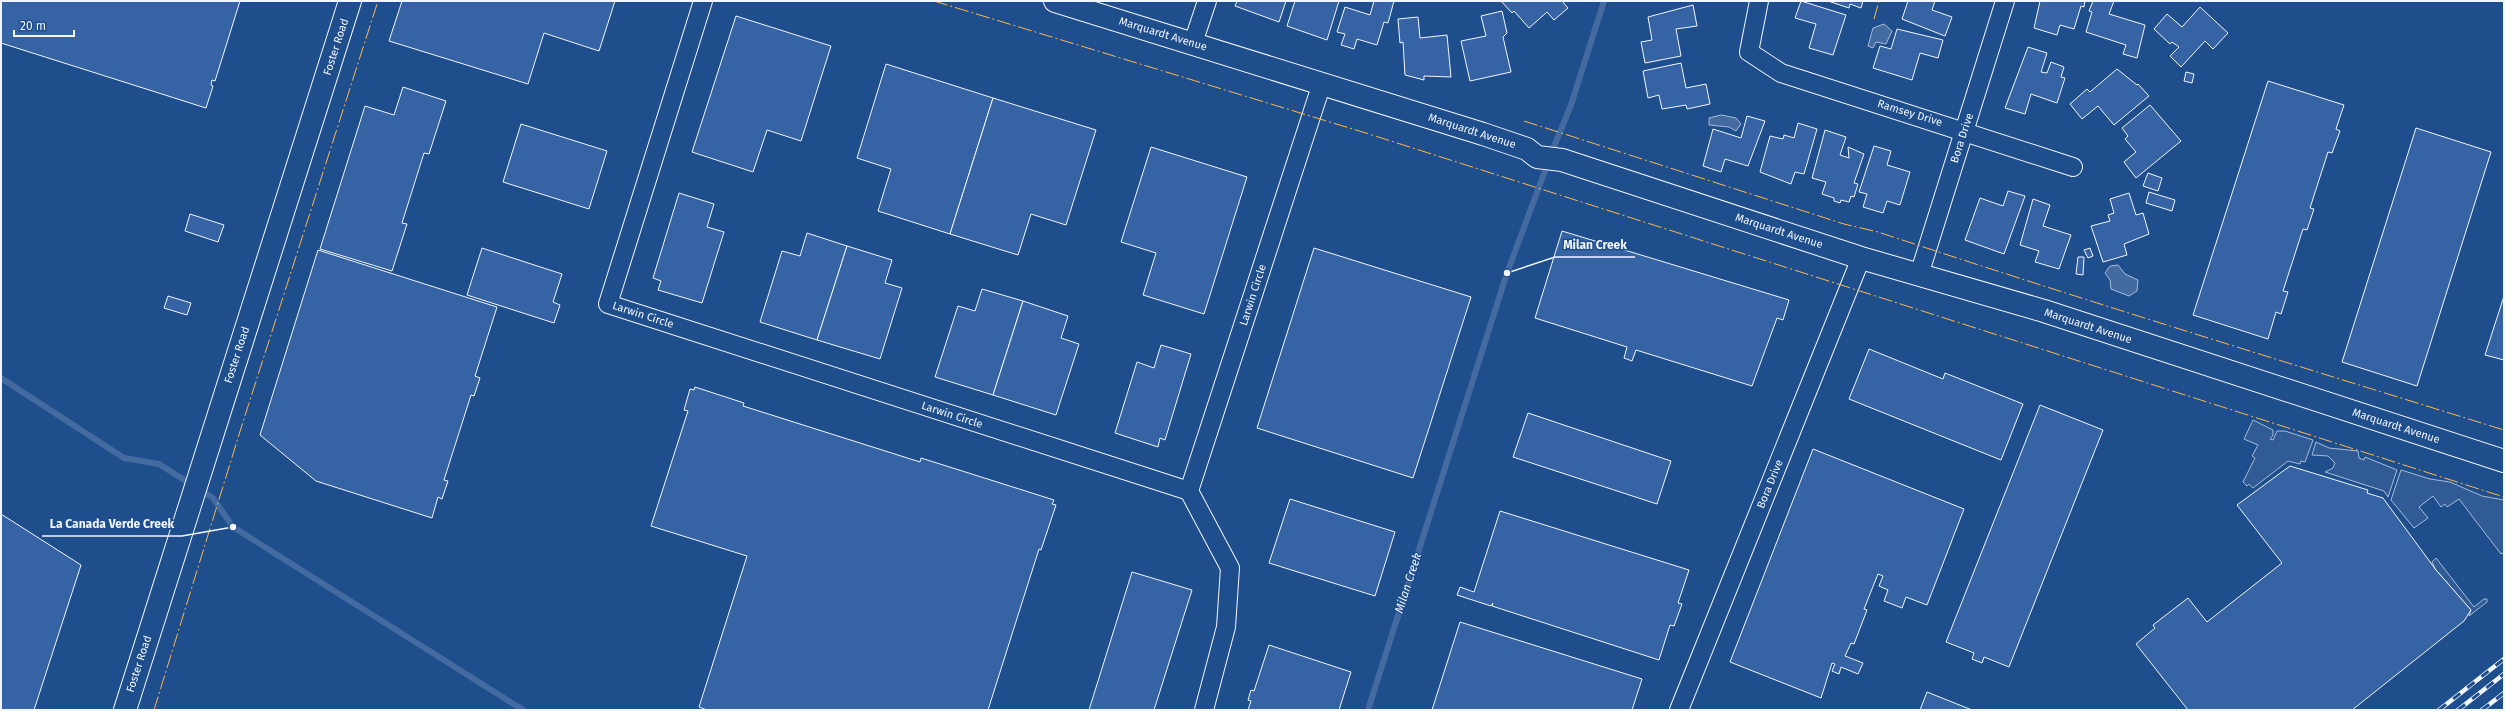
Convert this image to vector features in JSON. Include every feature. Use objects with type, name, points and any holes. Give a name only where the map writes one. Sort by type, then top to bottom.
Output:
[{"type":"street","name":"Foster Road","points":[[125,710],[350,1]]},
{"type":"street","name":"Larwin Circle","points":[[703,1],[608,304],[1189,491],[1322,83]]},
{"type":"street","name":"Marquardt Avenue","points":[[1054,1],[1322,83],[1527,149],[1537,157],[1562,160],[1861,258],[2044,311],[2504,461]]},
{"type":"street","points":[[1193,43],[1207,1]]},
{"type":"street","name":"Ramsey Drive","points":[[1759,1],[1750,52],[1781,73],[1964,130],[2073,167]]},
{"type":"street","name":"Bora Drive","points":[[1919,275],[2005,1]]},
{"type":"street","name":"Bora Drive","points":[[1679,710],[1861,258]]},
{"type":"street","points":[[1189,491],[1230,568],[1226,627],[1204,710]]},
{"type":"shaded area","points":[[1884,24],[1892,31],[1886,44],[1876,42],[1873,48],[1868,46],[1873,28]]},
{"type":"shaded area","points":[[1721,115],[1736,118],[1741,124],[1736,131],[1729,127],[1709,125],[1709,118]]},
{"type":"shaded area","points":[[2118,265],[2125,274],[2138,280],[2137,291],[2129,296],[2111,289],[2110,280],[2105,273],[2110,266]]},
{"type":"shaded area","points":[[2253,420],[2273,430],[2273,435],[2270,439],[2273,440],[2277,431],[2285,431],[2313,440],[2305,462],[2301,461],[2300,464],[2288,461],[2253,488],[2249,484],[2247,486],[2243,482],[2255,458],[2252,456],[2258,445],[2244,439]]},
{"type":"shaded area","points":[[2316,442],[2329,448],[2358,451],[2359,458],[2364,460],[2365,457],[2397,470],[2388,497],[2384,491],[2325,472],[2333,468],[2335,463],[2328,456],[2312,455]]},
{"type":"shaded area","points":[[2401,470],[2430,479],[2450,482],[2482,496],[2504,500],[2504,552],[2501,554],[2459,499],[2447,507],[2445,504],[2441,507],[2433,496],[2419,507],[2428,518],[2414,528],[2391,500]]},
{"type":"shaded area","points":[[2436,558],[2474,607],[2484,599],[2487,599],[2487,602],[2469,616],[2471,610],[2436,570],[2432,562]]},
{"type":"building","points":[[1,1],[240,1],[215,81],[212,80],[211,85],[213,86],[206,108],[1,43]]},
{"type":"building","points":[[402,1],[615,1],[599,51],[544,33],[528,84],[389,41]]},
{"type":"building","points":[[1237,1],[1286,1],[1279,22],[1235,6]]},
{"type":"building","points":[[1295,1],[1339,1],[1327,40],[1287,26]]},
{"type":"building","points":[[1374,1],[1394,1],[1388,23],[1384,22],[1377,45],[1357,39],[1354,49],[1341,45],[1345,34],[1337,32],[1345,7],[1370,15]]},
{"type":"building","points":[[1501,1],[1562,1],[1568,8],[1554,20],[1547,12],[1529,28],[1514,11],[1512,13]]},
{"type":"building","points":[[1801,1],[1846,15],[1833,55],[1809,48],[1816,24],[1795,18]]},
{"type":"building","points":[[1828,1],[1863,1],[1861,8],[1850,4],[1849,8]]},
{"type":"building","points":[[1908,1],[1935,1],[1932,10],[1952,17],[1945,36],[1902,19]]},
{"type":"building","points":[[2040,1],[2085,1],[2084,7],[2081,6],[2074,29],[2060,25],[2057,35],[2034,28]]},
{"type":"building","points":[[2093,1],[2114,1],[2109,14],[2145,25],[2137,58],[2123,54],[2126,45],[2086,32],[2092,12],[2089,11]]},
{"type":"building","points":[[1693,5],[1697,26],[1676,29],[1681,56],[1645,63],[1641,42],[1652,40],[1648,17]]},
{"type":"building","points":[[2200,7],[2228,33],[2213,49],[2205,41],[2181,67],[2170,56],[2179,47],[2172,42],[2170,44],[2154,29],[2167,14],[2182,27]]},
{"type":"building","points":[[1502,11],[1507,33],[1503,37],[1511,72],[1470,81],[1461,41],[1486,36],[1481,16]]},
{"type":"building","points":[[736,16],[831,46],[801,141],[767,130],[753,172],[692,152]]},
{"type":"building","points":[[1418,17],[1420,38],[1447,35],[1451,77],[1424,76],[1424,80],[1405,75],[1403,42],[1400,43],[1398,19]]},
{"type":"building","points":[[1897,29],[1943,40],[1938,58],[1920,53],[1912,80],[1873,68],[1880,46],[1891,49]]},
{"type":"building","points":[[2028,47],[2047,53],[2041,72],[2047,73],[2051,62],[2064,67],[2061,77],[2065,78],[2057,103],[2031,94],[2025,114],[2005,108]]},
{"type":"building","points":[[1681,63],[1686,88],[1706,84],[1710,104],[1687,109],[1686,105],[1662,109],[1659,95],[1648,98],[1643,71]]},
{"type":"building","points":[[886,64],[993,98],[950,234],[878,211],[891,169],[857,158]]},
{"type":"building","points":[[2117,69],[2137,85],[2138,84],[2149,96],[2114,125],[2098,106],[2082,119],[2070,104],[2087,89],[2090,92]]},
{"type":"building","points":[[2186,72],[2194,74],[2192,83],[2184,81]]},
{"type":"building","points":[[2268,81],[2344,105],[2336,129],[2340,131],[2332,153],[2328,152],[2310,208],[2314,209],[2307,230],[2303,229],[2283,291],[2288,292],[2281,314],[2276,312],[2268,339],[2193,315]]},
{"type":"building","points":[[403,87],[446,101],[429,154],[424,153],[402,223],[407,224],[392,271],[320,249],[365,106],[394,115]]},
{"type":"building","points":[[993,98],[1096,130],[1066,225],[1031,214],[1018,255],[950,234]]},
{"type":"building","points":[[2150,105],[2181,141],[2136,178],[2124,162],[2136,152],[2125,139],[2128,136],[2122,128]]},
{"type":"building","points":[[1747,116],[1765,121],[1748,166],[1725,159],[1721,172],[1703,166],[1713,129],[1741,138]]},
{"type":"building","points":[[1798,123],[1817,129],[1804,174],[1795,172],[1791,184],[1760,172],[1770,136],[1783,139],[1784,135],[1794,138]]},
{"type":"building","points":[[521,124],[607,151],[589,209],[503,182]]},
{"type":"building","points":[[2416,128],[2491,152],[2417,386],[2342,362]]},
{"type":"building","points":[[1825,130],[1846,137],[1840,155],[1849,158],[1848,147],[1864,154],[1854,183],[1858,184],[1854,197],[1851,196],[1849,202],[1841,200],[1840,203],[1834,201],[1834,198],[1822,194],[1826,182],[1812,178]]},
{"type":"building","points":[[1874,146],[1891,151],[1887,165],[1910,172],[1900,205],[1887,201],[1883,213],[1863,207],[1867,194],[1859,192]]},
{"type":"building","points":[[1151,147],[1247,177],[1204,314],[1143,295],[1156,253],[1121,242]]},
{"type":"building","points":[[2148,173],[2162,178],[2158,191],[2143,186]]},
{"type":"building","points":[[2008,191],[2025,196],[2004,254],[1965,240],[1980,198],[2003,206]]},
{"type":"building","points":[[2149,192],[2175,200],[2172,211],[2146,203]]},
{"type":"building","points":[[679,193],[714,204],[707,227],[724,232],[702,303],[658,290],[661,281],[653,278]]},
{"type":"building","points":[[2129,193],[2136,215],[2143,213],[2149,234],[2124,244],[2127,255],[2103,262],[2091,226],[2110,221],[2108,215],[2114,213],[2110,199]]},
{"type":"building","points":[[2033,199],[2050,205],[2043,226],[2071,235],[2059,269],[2035,262],[2039,251],[2020,245]]},
{"type":"building","points":[[190,214],[224,225],[218,242],[185,231]]},
{"type":"building","points":[[1562,231],[1789,300],[1783,320],[1777,318],[1752,386],[1636,350],[1632,361],[1624,358],[1627,347],[1535,318]]},
{"type":"building","points":[[807,233],[847,246],[817,340],[760,322],[782,251],[800,256]]},
{"type":"building","points":[[847,246],[892,260],[885,283],[902,288],[880,359],[817,340]]},
{"type":"building","points":[[482,248],[562,274],[553,302],[560,305],[554,323],[467,295]]},
{"type":"building","points":[[1314,248],[1471,297],[1413,478],[1257,428]]},
{"type":"building","points":[[2090,248],[2093,256],[2088,258],[2084,250]]},
{"type":"building","points":[[318,250],[497,307],[475,376],[480,378],[474,396],[471,395],[444,480],[448,481],[442,499],[438,497],[432,518],[316,481],[260,435]]},
{"type":"building","points":[[2078,257],[2084,257],[2083,275],[2076,274]]},
{"type":"building","points":[[982,289],[1023,301],[993,395],[935,377],[958,306],[975,311]]},
{"type":"building","points":[[168,296],[191,303],[187,315],[164,308]]},
{"type":"building","points":[[2504,296],[2504,360],[2485,355]]},
{"type":"building","points":[[1023,301],[1068,316],[1061,338],[1079,344],[1056,415],[993,395]]},
{"type":"building","points":[[1161,345],[1191,354],[1165,440],[1160,438],[1158,447],[1115,433],[1137,362],[1154,368]]},
{"type":"building","points":[[1869,349],[1943,379],[1945,373],[2023,404],[2001,460],[1849,399]]},
{"type":"building","points":[[695,387],[744,403],[743,406],[920,462],[921,458],[1054,500],[1052,504],[1056,505],[1041,550],[1039,549],[988,710],[707,710],[699,707],[747,556],[651,526],[688,411],[684,410],[690,389],[694,390]]},
{"type":"building","points":[[2040,405],[2103,430],[2009,667],[1984,657],[1982,663],[1972,659],[1974,653],[1946,642]]},
{"type":"building","points":[[1528,413],[1671,461],[1657,504],[1513,457]]},
{"type":"building","points":[[1813,449],[1964,509],[1927,605],[1906,597],[1902,608],[1884,601],[1888,590],[1879,586],[1883,576],[1878,574],[1864,609],[1867,610],[1854,644],[1851,643],[1845,656],[1863,663],[1858,674],[1841,667],[1839,674],[1832,671],[1835,664],[1832,663],[1821,698],[1730,662]]},
{"type":"building","points":[[2290,466],[2368,490],[2367,493],[2383,498],[2436,570],[2471,610],[2464,621],[2352,710],[2188,710],[2136,644],[2155,628],[2153,625],[2188,598],[2207,622],[2282,563],[2237,505]]},
{"type":"building","points":[[1290,499],[1395,532],[1375,596],[1269,563]]},
{"type":"building","points":[[1500,511],[1689,570],[1678,603],[1682,604],[1674,626],[1670,625],[1659,660],[1492,606],[1493,603],[1491,606],[1457,595],[1460,587],[1474,592]]},
{"type":"building","points":[[1,514],[81,565],[34,710],[1,710]]},
{"type":"building","points":[[1132,572],[1192,590],[1154,710],[1089,710]]},
{"type":"building","points":[[1460,622],[1642,679],[1632,710],[1432,710]]},
{"type":"building","points":[[1269,645],[1351,672],[1339,710],[1248,710],[1251,701],[1248,700],[1251,690],[1254,691]]},
{"type":"building","points":[[1927,692],[1972,710],[1920,710]]},
{"type":"waterway","name":"Milan Creek","points":[[1551,154],[1571,105],[1604,1]]},
{"type":"waterway","name":"Milan Creek","points":[[1368,710],[1507,273],[1548,163]]},
{"type":"waterway","points":[[1,378],[124,458],[159,464],[213,498],[233,527],[523,710]]},
{"type":"railway","points":[[2439,710],[2504,659]]},
{"type":"railway","points":[[2458,710],[2504,674]]},
{"type":"railway","points":[[2482,710],[2504,693]]},
{"type":"power","points":[[154,710],[242,425],[378,1]]},
{"type":"power","points":[[934,1],[1369,134],[2504,497]]},
{"type":"power","points":[[1874,19],[1879,1]]},
{"type":"power","points":[[1524,121],[1844,224],[1878,232],[2112,308],[2504,430]]},
{"type":"place","name":"Milan Creek","points":[[1507,273]]},
{"type":"place","name":"La Canada Verde Creek","points":[[233,527]]}]
